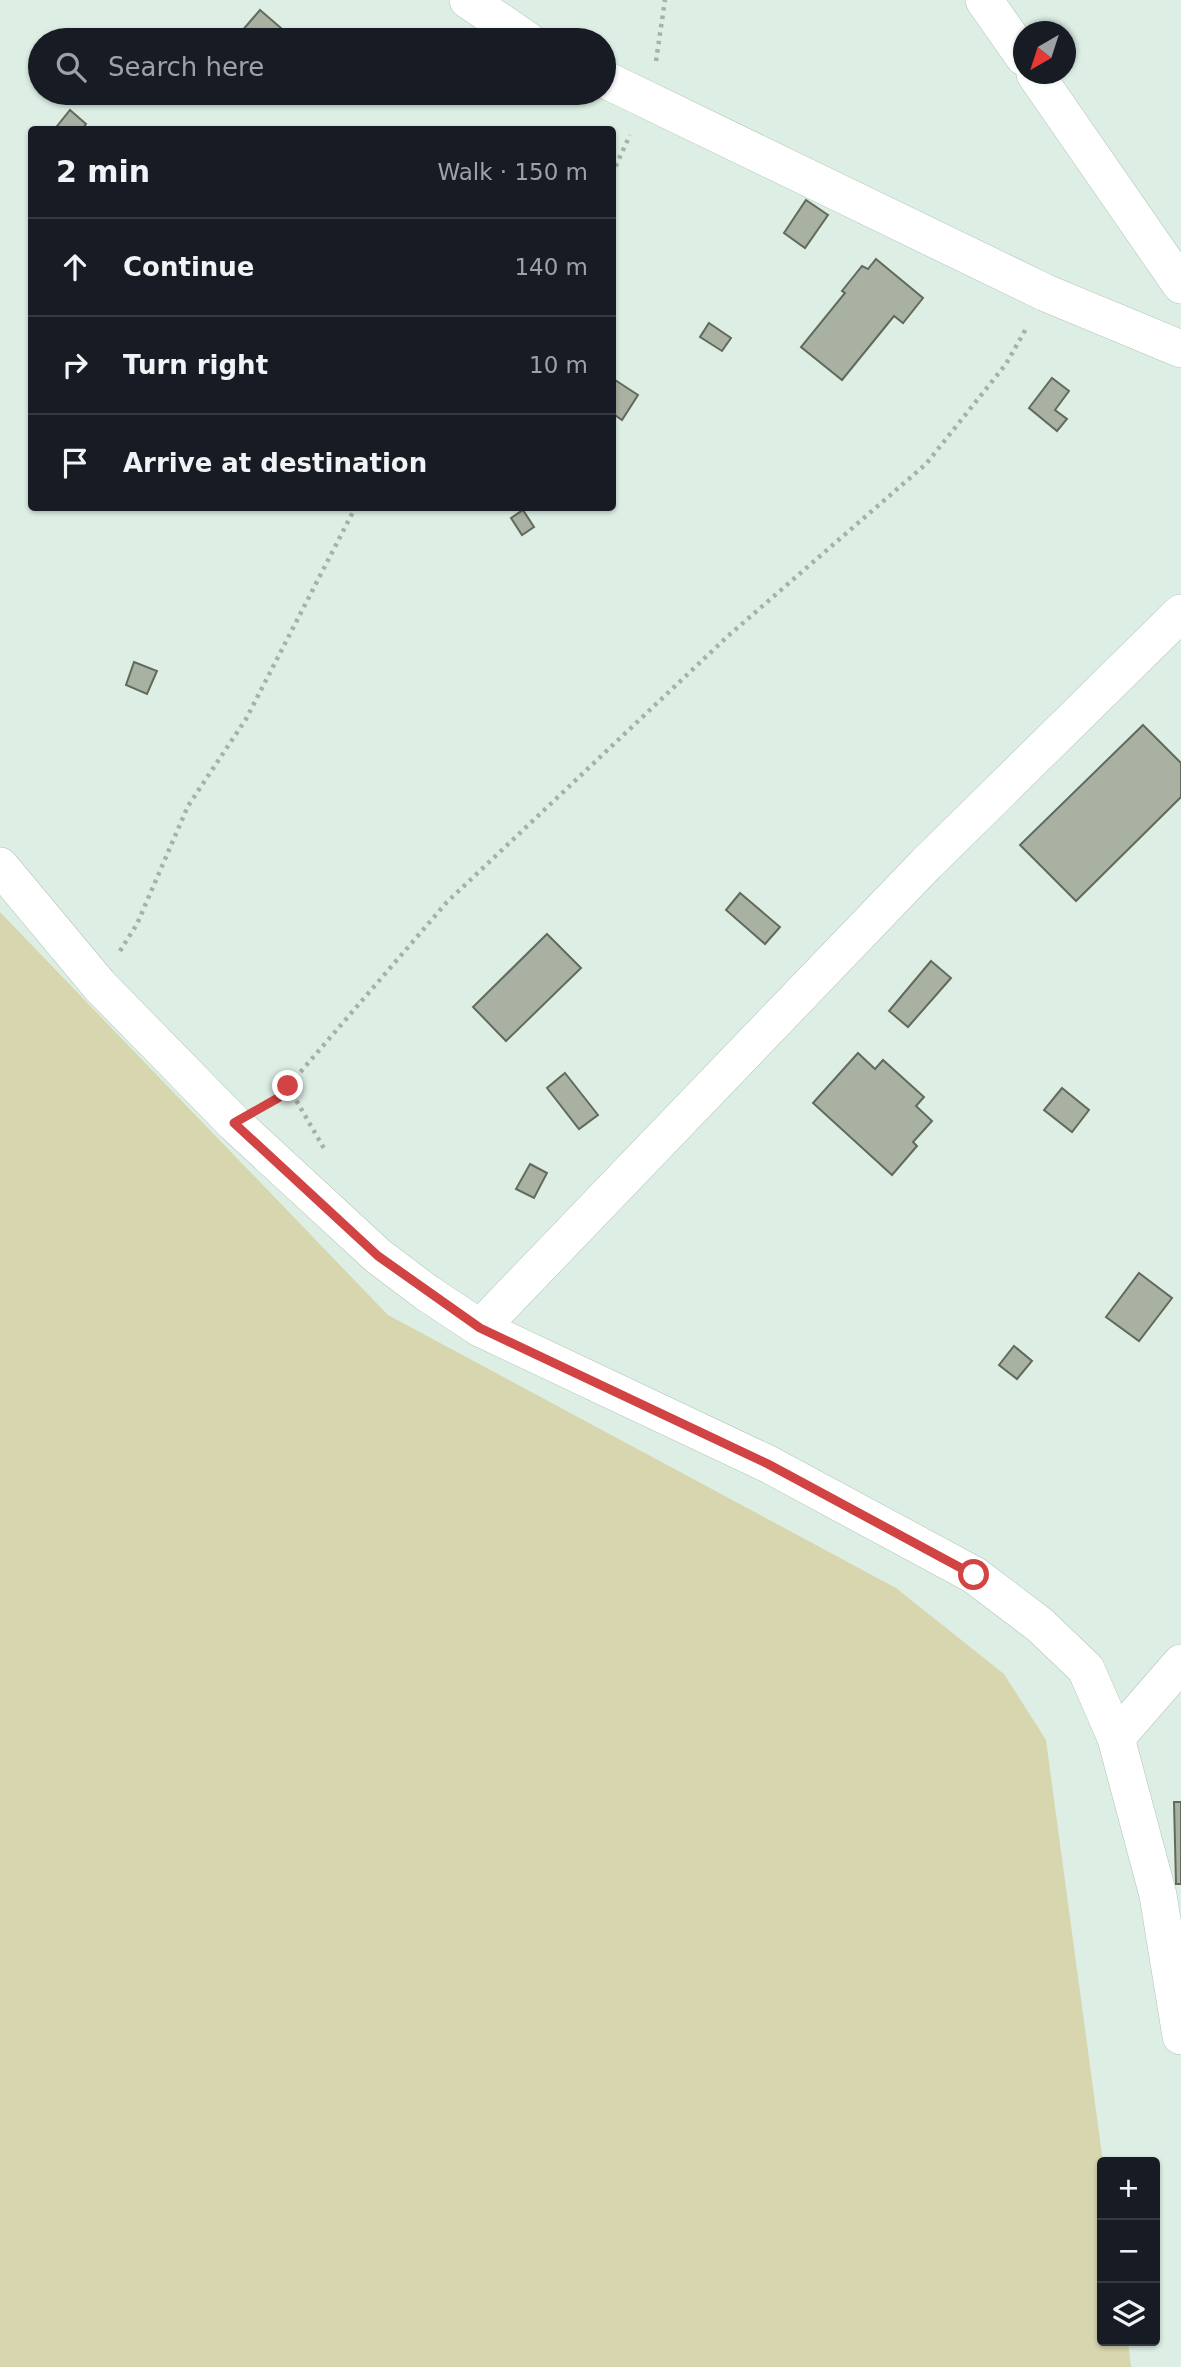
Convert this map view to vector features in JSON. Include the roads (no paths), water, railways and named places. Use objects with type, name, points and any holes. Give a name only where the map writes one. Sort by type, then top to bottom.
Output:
[{"type":"street","points":[[468,0],[509,28]]},
{"type":"street","points":[[984,0],[1013,42]]},
{"type":"street","points":[[1042,84],[1181,285]]},
{"type":"street","points":[[616,85],[1046,293],[1181,349]]},
{"type":"street","points":[[480,1328],[926,864],[1181,613]]},
{"type":"street","points":[[0,866],[99,985],[234,1123],[378,1256],[480,1328],[768,1464],[974,1575],[1041,1625],[1086,1670],[1116,1738],[1158,1895],[1181,2036]]},
{"type":"street","points":[[1116,1738],[1181,1663]]}]
